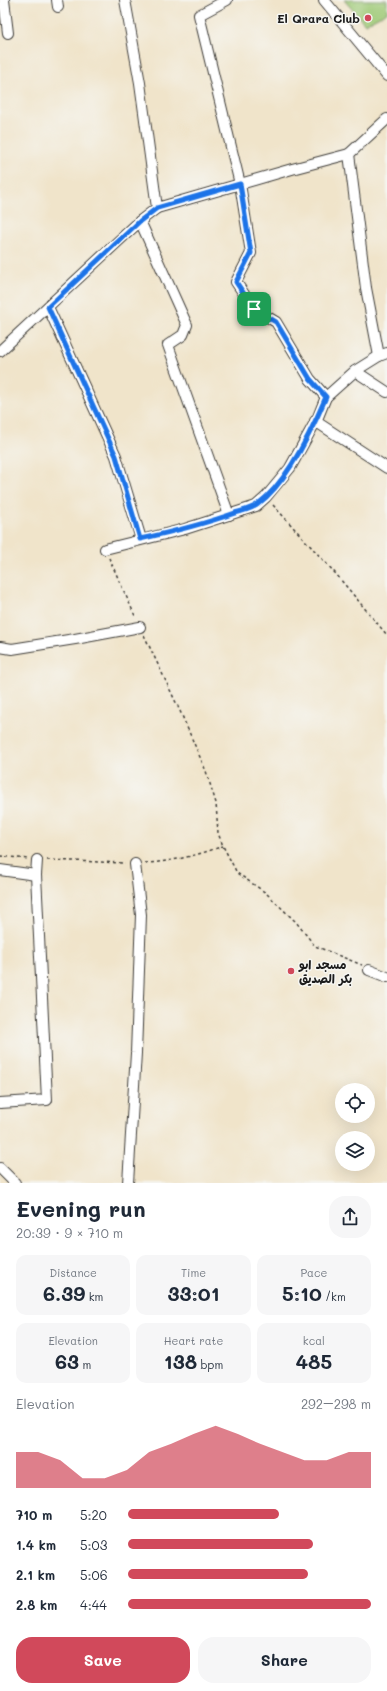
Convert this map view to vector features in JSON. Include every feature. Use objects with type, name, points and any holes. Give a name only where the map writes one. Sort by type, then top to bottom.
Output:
[{"type":"street","points":[[4,0],[8,33]]},
{"type":"street","points":[[125,0],[140,83],[157,208]]},
{"type":"street","points":[[227,0],[199,15],[240,184],[251,253],[236,282],[254,309],[276,322],[310,379],[326,397]]},
{"type":"street","points":[[324,0],[387,76]]},
{"type":"street","points":[[0,351],[140,221],[157,208],[350,154],[387,119]]},
{"type":"street","points":[[105,549],[140,539],[185,529],[256,506],[266,497],[290,468],[326,397],[355,371],[383,355],[366,288],[350,154]]},
{"type":"street","points":[[140,221],[187,325],[182,335],[168,345],[229,515]]},
{"type":"street","points":[[48,307],[116,456],[140,539]]},
{"type":"street","points":[[355,371],[387,392]]},
{"type":"street","points":[[315,421],[387,468]]},
{"type":"street","points":[[0,647],[12,649],[140,626]]},
{"type":"street","points":[[0,1103],[47,1100],[36,875],[37,860]]},
{"type":"street","points":[[128,1183],[136,1053],[140,916],[135,864]]},
{"type":"street","points":[[0,870],[36,875]]},
{"type":"street","points":[[367,968],[387,977]]},
{"type":"street","points":[[0,1168],[15,1183]]},
{"type":"path","points":[[266,497],[335,573],[387,635]]},
{"type":"path","points":[[105,549],[206,771],[216,803],[218,833],[237,873],[266,893],[296,922],[315,946],[367,968]]},
{"type":"path","points":[[0,856],[37,860],[135,864],[160,862],[198,855],[223,846]]},
{"type":"green space","name":"El Qrara Club","points":[[344,0],[387,0],[387,12],[365,24]]},
{"type":"place","name":"El Qrara Club","points":[[368,18]]},
{"type":"place","name":"مسجد ابو بكر الصديق","points":[[291,971]]},
{"type":"route","points":[[240,184],[251,253],[236,282],[254,309],[276,322],[310,379],[326,397],[318,417],[290,468],[266,497],[256,506],[185,529],[140,539],[116,456],[82,378],[48,307],[140,221],[157,208],[240,184]]}]
